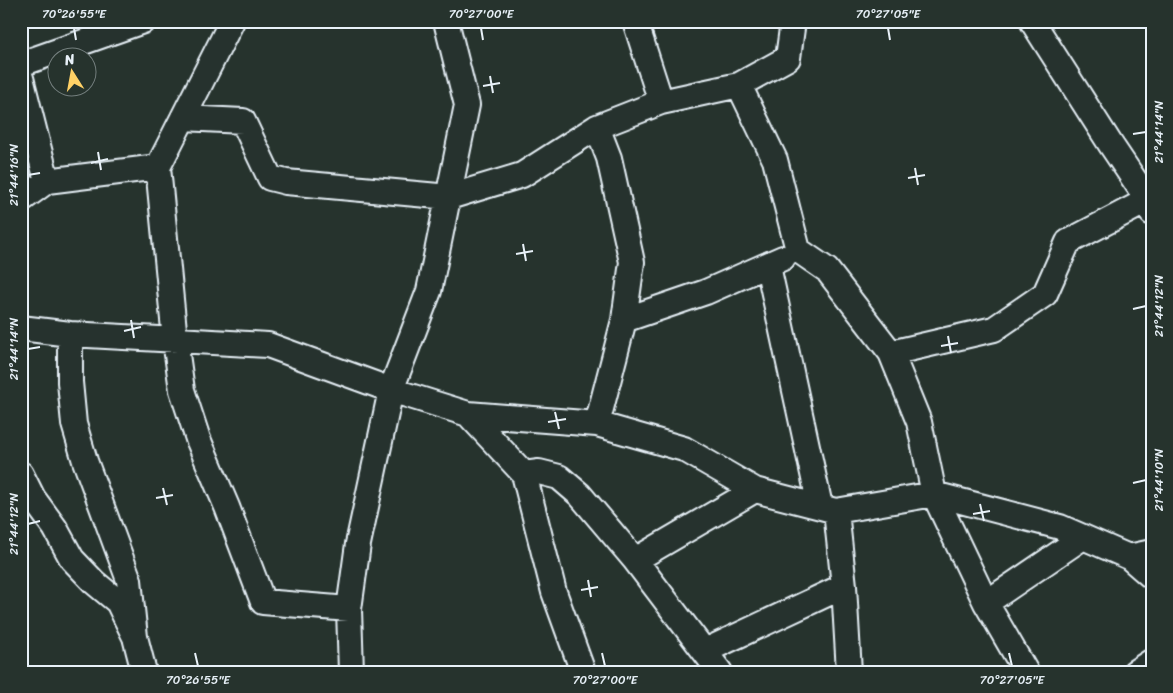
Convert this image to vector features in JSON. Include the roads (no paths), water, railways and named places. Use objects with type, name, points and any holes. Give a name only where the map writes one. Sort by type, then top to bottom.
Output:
[{"type":"street","points":[[21,64],[144,21]]},
{"type":"street","points":[[351,672],[349,609],[358,544],[391,390],[429,291],[467,105],[446,21]]},
{"type":"street","points":[[635,21],[661,102]]},
{"type":"street","points":[[183,118],[243,121],[270,178],[286,182],[448,197],[522,175],[597,127],[661,102],[739,85],[788,58],[793,21]]},
{"type":"street","points":[[891,353],[994,329],[1045,294],[1068,242],[1151,204],[1032,21]]},
{"type":"street","points":[[224,26],[183,118],[158,167],[174,340],[182,390],[198,440],[227,507],[263,602],[349,609]]},
{"type":"street","points":[[21,78],[47,181]]},
{"type":"street","points":[[739,85],[775,160],[798,250],[827,270],[891,353],[919,422],[934,494],[986,603],[1026,672]]},
{"type":"street","points":[[597,127],[609,158],[632,262],[624,320],[598,424]]},
{"type":"street","points":[[21,200],[47,181],[158,167]]},
{"type":"street","points":[[624,320],[706,292],[768,266],[798,250]]},
{"type":"street","points":[[768,266],[828,508],[844,586],[849,672]]},
{"type":"street","points":[[21,328],[70,334],[268,345],[391,390],[468,414],[598,424],[684,449],[754,490],[828,508],[934,494],[1060,527],[1129,557],[1152,577]]},
{"type":"street","points":[[70,334],[70,382],[74,424],[85,460],[129,580],[135,637],[144,672]]},
{"type":"street","points":[[468,414],[524,474],[554,592],[582,672]]},
{"type":"street","points":[[524,474],[540,472],[559,477],[580,495],[635,560],[720,672]]},
{"type":"street","points":[[21,474],[27,501],[55,528],[72,559],[94,582],[118,602],[135,637]]},
{"type":"street","points":[[635,560],[754,490]]},
{"type":"street","points":[[986,603],[1082,537]]},
{"type":"street","points":[[1129,557],[1152,552]]},
{"type":"street","points":[[705,651],[844,586]]},
{"type":"street","points":[[1134,672],[1152,661]]}]
